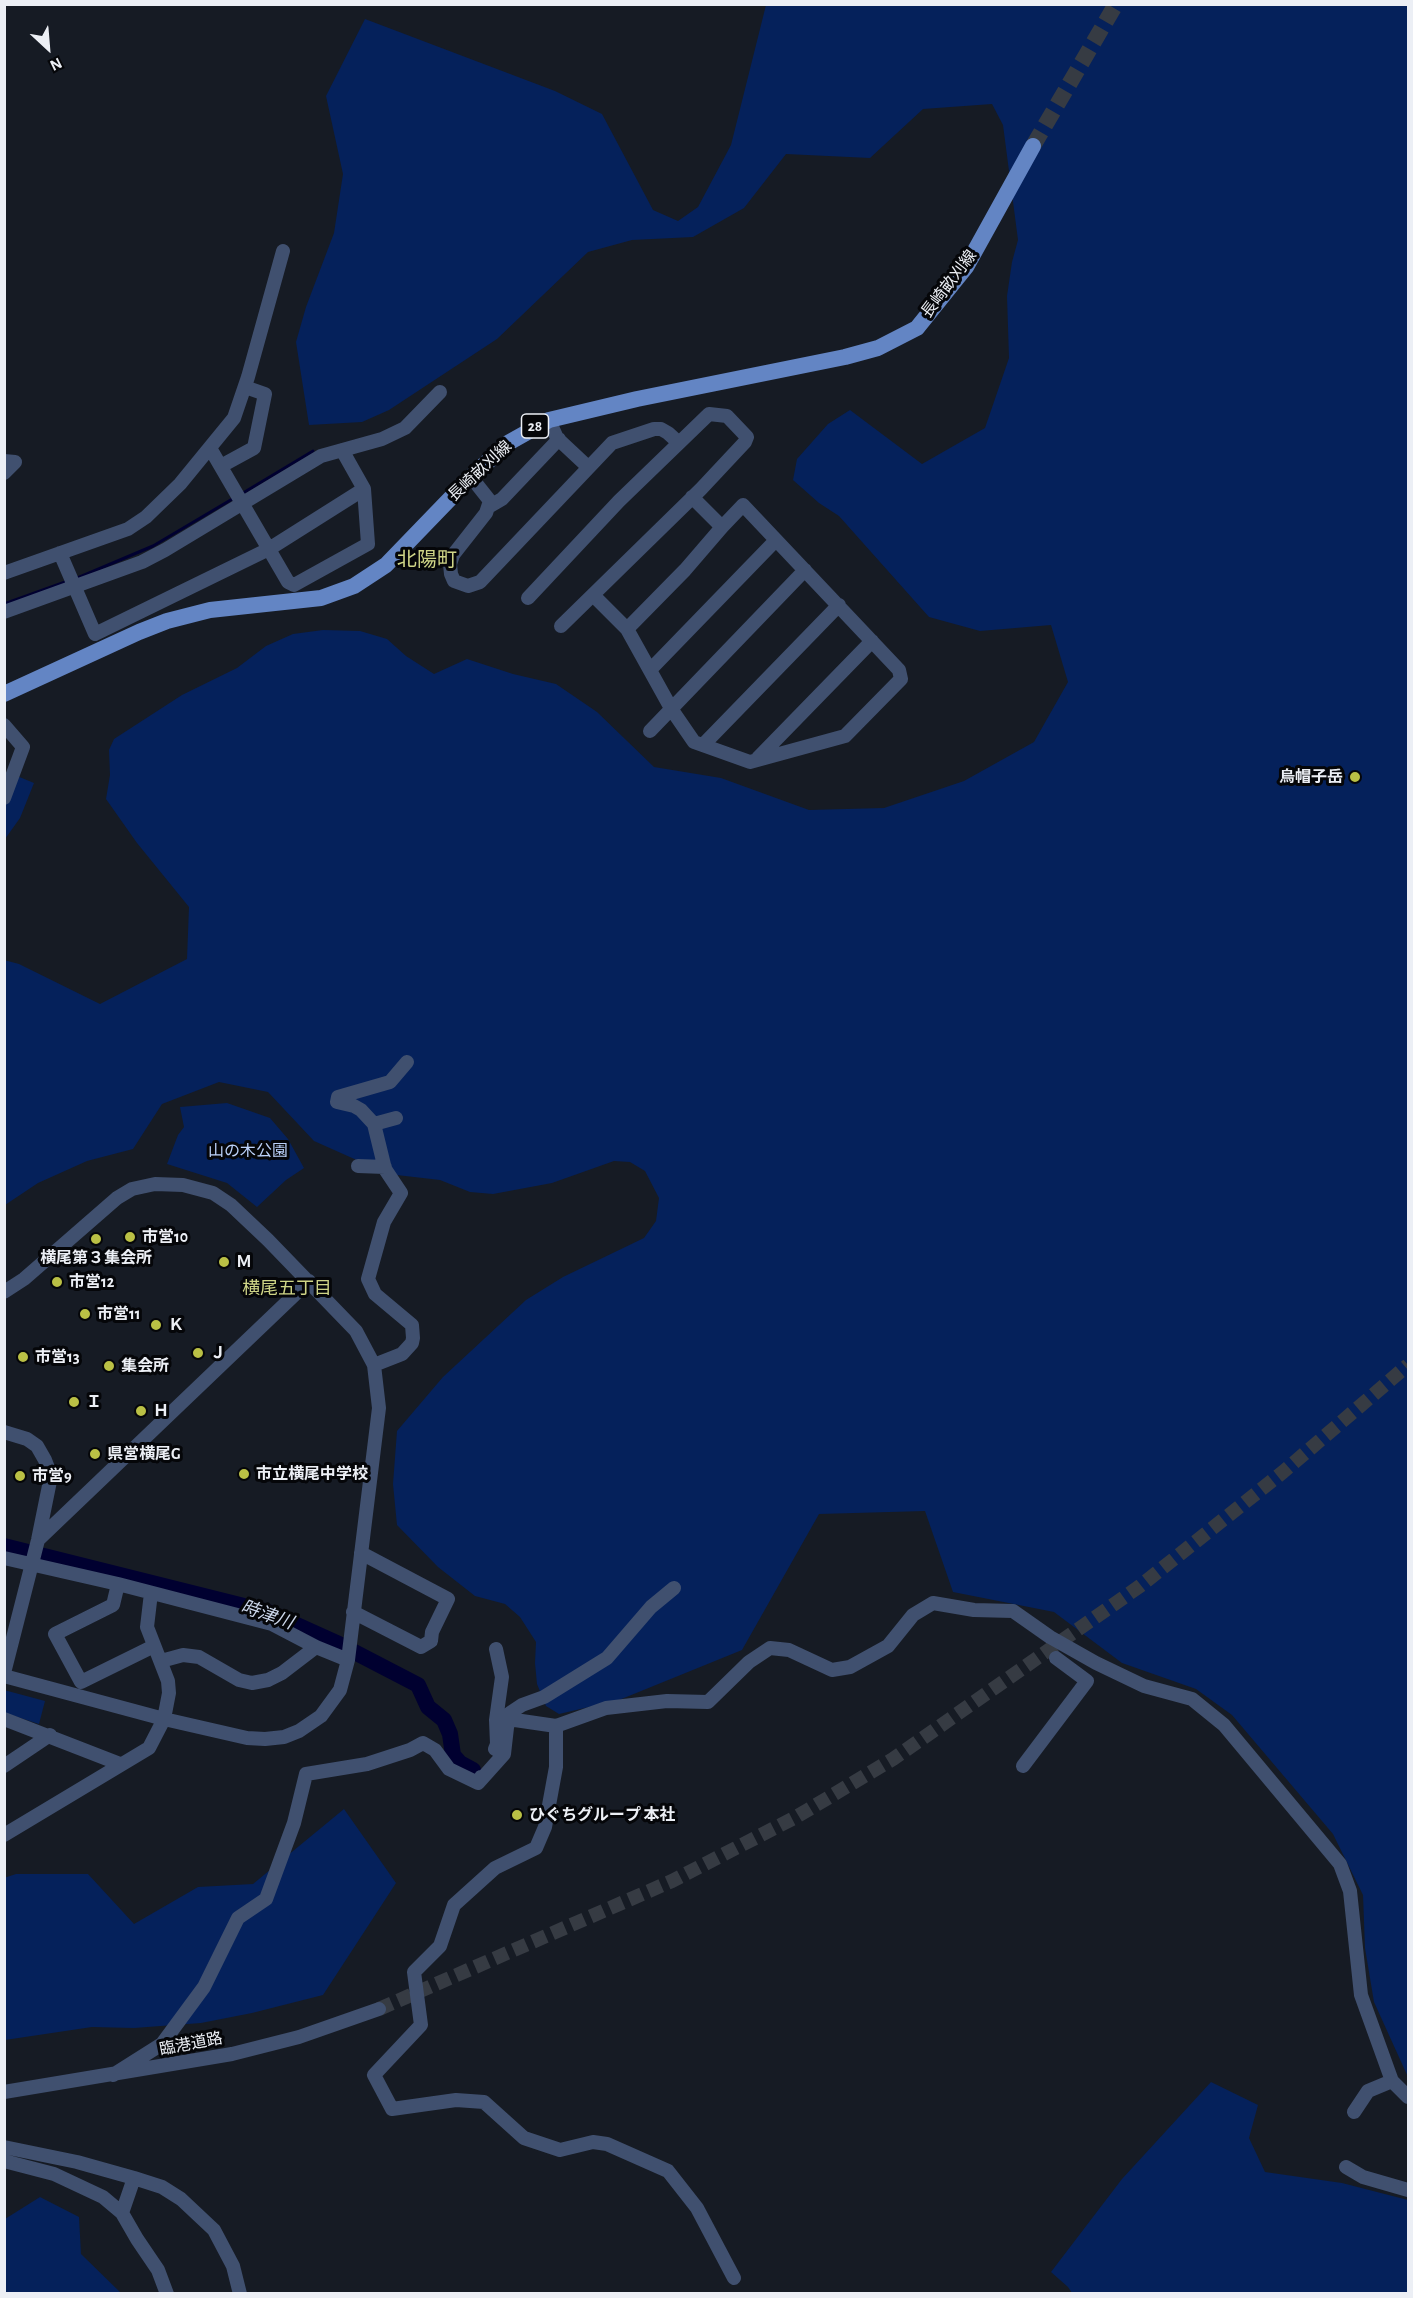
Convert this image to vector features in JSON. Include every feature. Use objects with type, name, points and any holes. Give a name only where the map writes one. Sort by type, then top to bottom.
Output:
[{"type":"main road","name":"長崎畝刈線","points":[[4,694],[167,621],[210,610],[321,598],[354,586],[386,565],[471,477],[508,443],[549,420],[637,399],[867,351],[878,348],[917,328],[966,267],[1034,146]]},
{"type":"street","points":[[4,573],[128,529],[164,501],[210,448],[234,418],[245,387],[283,251]]},
{"type":"street","points":[[221,466],[254,448],[266,394],[245,387]]},
{"type":"street","points":[[4,612],[72,582],[150,558],[240,498],[321,456],[382,439],[405,428],[440,392]]},
{"type":"street","points":[[528,598],[619,501],[709,414],[727,416],[747,437],[745,442],[561,626]]},
{"type":"street","points":[[549,420],[557,438],[588,467]]},
{"type":"street","points":[[560,439],[502,499],[490,506],[453,555],[450,574],[454,581],[468,586],[480,582],[612,443],[654,429],[661,429],[679,443]]},
{"type":"street","points":[[210,448],[288,582],[294,585],[369,544],[364,489],[342,450]]},
{"type":"street","points":[[4,461],[15,462],[4,473]]},
{"type":"street","points":[[471,477],[488,497],[490,506]]},
{"type":"street","points":[[60,553],[95,634],[269,549],[364,489]]},
{"type":"street","points":[[692,497],[722,527]]},
{"type":"street","points":[[593,596],[627,629],[672,710],[694,742],[750,762],[845,736],[901,679],[899,670],[743,505],[685,570],[627,629]]},
{"type":"street","points":[[650,670],[776,540]]},
{"type":"street","points":[[650,731],[805,570]]},
{"type":"street","points":[[703,745],[839,605]]},
{"type":"street","points":[[757,760],[872,641]]},
{"type":"street","points":[[4,725],[23,747],[4,798]]},
{"type":"street","points":[[374,1365],[402,1354],[412,1343],[413,1338],[412,1325],[375,1294],[368,1279],[384,1222],[401,1197],[401,1193],[384,1167],[374,1124],[362,1110],[337,1102],[338,1097],[390,1082],[407,1062]]},
{"type":"street","points":[[374,1124],[396,1118]]},
{"type":"street","points":[[358,1166],[384,1167]]},
{"type":"street","points":[[4,1292],[24,1279],[117,1198],[132,1190],[155,1184],[183,1185],[216,1195],[231,1205],[309,1281],[356,1331],[374,1365],[379,1408],[348,1660],[340,1690],[321,1716],[299,1731],[284,1737],[247,1738],[164,1719],[4,1675],[38,1540],[51,1476],[37,1446],[27,1439],[4,1432]]},
{"type":"street","points":[[38,1540],[309,1281]]},
{"type":"street","points":[[49,1489],[55,1499],[66,1503],[78,1500]]},
{"type":"street","points":[[353,1612],[421,1647],[431,1641],[432,1632],[448,1599],[361,1552]]},
{"type":"street","points":[[4,1558],[118,1584],[272,1624],[316,1647],[348,1660]]},
{"type":"street","points":[[118,1584],[113,1605],[55,1634],[81,1682],[154,1646]]},
{"type":"street","points":[[478,1783],[504,1754],[510,1713],[522,1705],[544,1697],[607,1658],[651,1607],[674,1588]]},
{"type":"street","points":[[4,1835],[149,1748],[164,1719],[169,1693],[168,1681],[147,1627],[151,1593]]},
{"type":"street","points":[[508,1719],[556,1726],[606,1708],[667,1701],[708,1702],[749,1662],[770,1648],[789,1650],[832,1670],[850,1667],[888,1646],[913,1615],[933,1603],[974,1610],[1013,1611],[1050,1637],[1144,1686],[1192,1699],[1224,1725],[1340,1864],[1350,1891],[1361,1995],[1392,2081],[1408,2097]]},
{"type":"street","points":[[161,1662],[183,1655],[199,1658],[226,1674],[252,1683],[268,1680],[282,1673],[316,1647]]},
{"type":"street","points":[[478,1783],[497,1744],[496,1720],[502,1677],[496,1649]]},
{"type":"street","points":[[1023,1766],[1087,1681],[1056,1658]]},
{"type":"street","points":[[4,1719],[120,1764]]},
{"type":"street","points":[[556,1726],[556,1767],[545,1827],[536,1848],[495,1868],[454,1905],[440,1946],[414,1972],[422,2025],[374,2075],[392,2109],[456,2100],[484,2102],[524,2138],[560,2150],[593,2142],[607,2144],[668,2171],[697,2208],[734,2278]]},
{"type":"street","points":[[4,1766],[50,1735]]},
{"type":"street","points":[[113,2075],[162,2044],[204,1987],[238,1918],[266,1899],[294,1823],[306,1774],[367,1764],[410,1750],[423,1743],[435,1749],[449,1769],[478,1783]]},
{"type":"street","name":"臨港道路","points":[[4,2092],[232,2054],[299,2037],[379,2008]]},
{"type":"street","points":[[1354,2112],[1368,2091],[1392,2081]]},
{"type":"street","points":[[4,2147],[77,2162],[162,2187],[181,2199],[214,2230],[234,2266],[240,2294]]},
{"type":"street","points":[[4,2161],[54,2174],[103,2197],[122,2213],[136,2240],[158,2270],[167,2294]]},
{"type":"street","points":[[1346,2167],[1363,2177],[1408,2190]]},
{"type":"street","points":[[122,2213],[134,2178]]},
{"type":"green space","points":[[766,5],[1408,5],[1408,2077],[1374,2002],[1365,1948],[1363,1895],[1333,1834],[1232,1715],[1196,1689],[1122,1663],[1054,1612],[953,1592],[925,1511],[819,1514],[742,1650],[619,1700],[559,1714],[546,1706],[537,1684],[536,1642],[520,1617],[505,1604],[475,1596],[438,1567],[397,1525],[393,1484],[397,1431],[443,1377],[526,1300],[563,1277],[644,1238],[656,1221],[659,1198],[645,1171],[630,1162],[614,1161],[552,1183],[493,1194],[470,1192],[440,1180],[388,1174],[314,1141],[268,1092],[219,1082],[162,1104],[133,1149],[87,1161],[38,1183],[5,1205],[4,960],[19,964],[100,1004],[187,959],[189,907],[137,843],[106,799],[110,775],[109,750],[114,739],[182,695],[237,668],[266,646],[293,634],[323,630],[360,631],[387,639],[406,656],[434,674],[467,659],[513,674],[556,684],[597,712],[654,767],[721,778],[809,810],[884,808],[964,781],[1034,742],[1068,682],[1051,625],[980,631],[929,617],[839,516],[819,503],[793,480],[797,459],[828,424],[850,410],[922,464],[985,428],[1009,358],[1007,296],[1018,240],[1003,125],[992,104],[923,109],[870,158],[786,154],[744,208],[693,237],[632,240],[588,252],[497,339],[389,410],[362,422],[309,425],[296,342],[306,307],[334,233],[343,174],[326,96],[365,19],[555,91],[602,114],[653,210],[678,221],[698,207],[731,145]]},
{"type":"green space","points":[[17,776],[34,783],[20,818],[5,839],[4,805]]},
{"type":"green space","name":"山の木公園","points":[[227,1103],[270,1118],[288,1139],[304,1168],[286,1180],[257,1207],[227,1183],[167,1164],[178,1135],[184,1127],[180,1107]]},
{"type":"green space","points":[[4,1690],[45,1701],[39,1724],[5,1713]]},
{"type":"green space","points":[[344,1809],[396,1883],[323,1995],[201,2023],[134,2028],[92,2027],[5,2040],[4,1878],[16,1874],[88,1874],[134,1924],[198,1887],[253,1884]]},
{"type":"green space","points":[[1211,2082],[1258,2105],[1249,2138],[1265,2172],[1342,2183],[1408,2200],[1408,2293],[1072,2293],[1051,2272],[1122,2179]]},
{"type":"green space","points":[[40,2197],[79,2217],[81,2254],[121,2293],[5,2293],[5,2219]]},
{"type":"waterway","points":[[243,493],[313,451]]},
{"type":"waterway","points":[[75,579],[153,546],[234,498]]},
{"type":"waterway","points":[[4,604],[68,581]]},
{"type":"waterway","name":"時津川","points":[[4,1546],[268,1612],[339,1644],[418,1685],[428,1707],[444,1720],[450,1734],[453,1755],[460,1763],[473,1770]]},
{"type":"tunnel","points":[[1033,146],[1116,4]]},
{"type":"tunnel","points":[[379,2009],[672,1881],[796,1817],[893,1759],[1140,1586],[1283,1472],[1408,1365]]},
{"type":"place","name":"烏帽子岳","points":[[1355,777]]},
{"type":"place","name":"市営10","points":[[130,1237]]},
{"type":"place","name":"横尾第３集会所","points":[[96,1239]]},
{"type":"place","name":"Ｍ","points":[[224,1262]]},
{"type":"place","name":"市営12","points":[[57,1282]]},
{"type":"place","name":"市営11","points":[[85,1314]]},
{"type":"place","name":"Ｋ","points":[[156,1325]]},
{"type":"place","name":"Ｊ","points":[[198,1353]]},
{"type":"place","name":"市営13","points":[[23,1357]]},
{"type":"place","name":"集会所","points":[[109,1366]]},
{"type":"place","name":"Ｉ","points":[[74,1402]]},
{"type":"place","name":"Ｈ","points":[[141,1411]]},
{"type":"place","name":"県営横尾G","points":[[95,1454]]},
{"type":"place","name":"市立横尾中学校","points":[[244,1474]]},
{"type":"place","name":"市営9","points":[[20,1476]]},
{"type":"place","name":"ひぐちグループ 本社","points":[[517,1815]]},
{"type":"district","name":"北陽町","points":[[427,560]]},
{"type":"district","name":"横尾五丁目","points":[[287,1289]]}]
